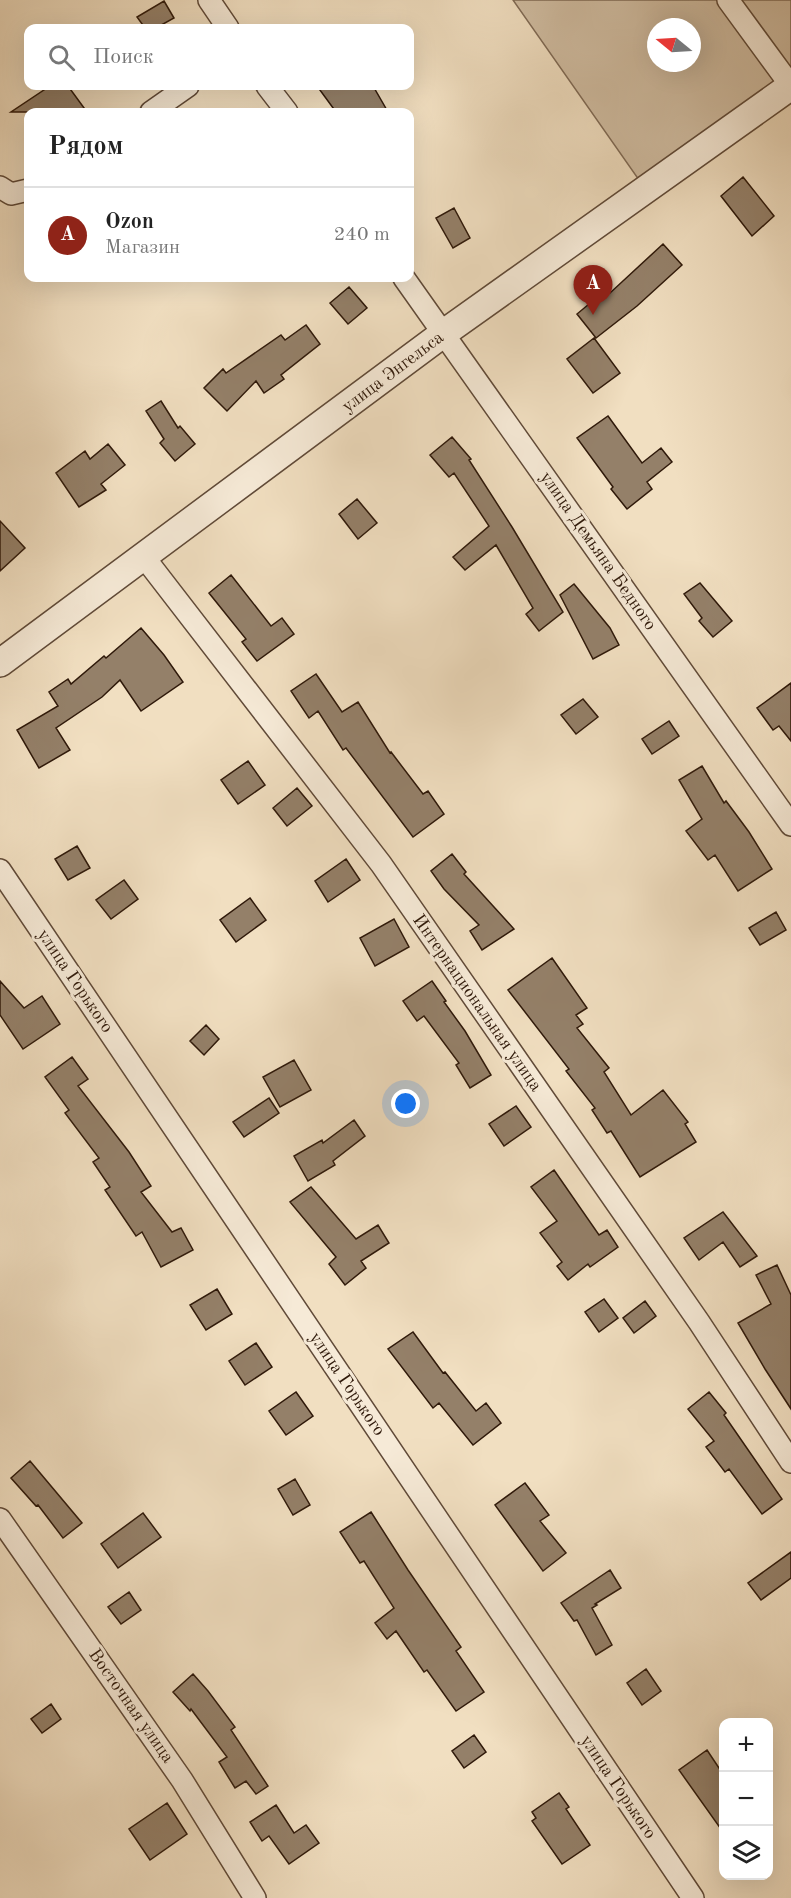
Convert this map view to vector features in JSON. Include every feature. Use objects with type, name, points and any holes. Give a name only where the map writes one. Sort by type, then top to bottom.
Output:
[{"type":"street","points":[[728,0],[791,86]]},
{"type":"street","points":[[215,2],[226,24]]},
{"type":"street","name":"улица Энгельса","points":[[0,663],[444,333],[791,86]]},
{"type":"street","points":[[157,108],[182,90]]},
{"type":"street","points":[[270,90],[283,108]]},
{"type":"street","points":[[0,187],[10,194],[24,191]]},
{"type":"street","name":"улица Демьяна Бедного","points":[[408,282],[791,825]]},
{"type":"street","name":"Интернациональная улица","points":[[144,557],[381,864],[699,1322],[791,1462]]},
{"type":"street","name":"улица Горького","points":[[0,870],[693,1898]]},
{"type":"street","name":"Восточная улица","points":[[0,1519],[182,1780],[255,1898]]},
{"type":"shaded area","points":[[513,0],[791,0],[791,86],[646,190]]},
{"type":"building","points":[[164,1],[174,18],[163,24],[142,24],[137,17]]},
{"type":"building","points":[[44,90],[71,90],[84,108],[24,108],[24,112],[11,112]]},
{"type":"building","points":[[320,90],[375,90],[386,108],[333,108]]},
{"type":"building","points":[[743,177],[774,216],[752,236],[721,196]]},
{"type":"building","points":[[454,208],[470,238],[453,248],[436,218]]},
{"type":"building","points":[[663,244],[682,265],[637,306],[596,338],[577,314],[607,289],[610,293]]},
{"type":"building","points":[[349,287],[367,308],[348,324],[330,303]]},
{"type":"building","points":[[306,325],[320,344],[281,375],[284,379],[264,393],[256,381],[227,411],[204,388],[223,369],[226,373],[281,335],[285,340]]},
{"type":"building","points":[[594,338],[620,373],[593,393],[567,359]]},
{"type":"building","points":[[161,401],[178,428],[180,426],[195,444],[175,461],[160,443],[164,439],[146,411]]},
{"type":"building","points":[[608,416],[642,463],[661,448],[672,462],[647,482],[652,489],[627,509],[577,438]]},
{"type":"building","points":[[452,437],[471,459],[469,460],[563,612],[539,631],[526,614],[533,608],[496,545],[465,570],[453,557],[489,526],[454,473],[449,477],[430,455]]},
{"type":"building","points":[[108,444],[125,465],[101,484],[106,490],[79,507],[56,473],[85,451],[90,459]]},
{"type":"building","points":[[357,499],[377,523],[358,539],[339,514]]},
{"type":"building","points":[[0,521],[25,548],[0,571]]},
{"type":"building","points":[[231,575],[271,626],[282,618],[294,634],[257,661],[242,642],[246,639],[209,593]]},
{"type":"building","points":[[700,583],[732,621],[713,637],[699,621],[702,618],[684,594]]},
{"type":"building","points":[[574,584],[610,628],[619,645],[593,659],[560,595]]},
{"type":"building","points":[[141,628],[183,682],[141,711],[120,680],[102,697],[56,728],[70,750],[39,768],[17,730],[58,706],[49,692],[68,679],[71,684]]},
{"type":"building","points":[[316,674],[342,712],[358,702],[390,753],[423,794],[428,791],[444,814],[413,837],[346,748],[343,750],[318,711],[309,718],[291,691]]},
{"type":"building","points":[[791,683],[791,741],[779,726],[773,730],[757,708]]},
{"type":"building","points":[[583,699],[598,717],[576,734],[561,715]]},
{"type":"building","points":[[669,721],[679,736],[652,754],[642,739]]},
{"type":"building","points":[[248,761],[265,785],[238,804],[221,780]]},
{"type":"building","points":[[702,766],[724,803],[726,801],[749,832],[772,869],[738,891],[715,855],[708,860],[686,831],[702,819],[679,780]]},
{"type":"building","points":[[297,788],[312,806],[287,826],[273,808]]},
{"type":"building","points":[[77,846],[90,868],[68,880],[55,859]]},
{"type":"building","points":[[452,854],[466,872],[464,874],[514,929],[482,950],[470,931],[479,925],[444,889],[431,871]]},
{"type":"building","points":[[346,859],[360,880],[328,902],[315,881]]},
{"type":"building","points":[[124,880],[138,899],[111,919],[96,900]]},
{"type":"building","points":[[250,898],[266,920],[236,942],[220,920]]},
{"type":"building","points":[[776,912],[786,930],[760,945],[749,928]]},
{"type":"building","points":[[394,919],[409,947],[375,966],[360,938]]},
{"type":"building","points":[[552,958],[587,1008],[576,1015],[583,1024],[577,1028],[609,1068],[604,1072],[631,1115],[663,1090],[688,1122],[685,1124],[696,1142],[640,1177],[611,1131],[607,1133],[592,1110],[595,1108],[566,1071],[569,1069],[508,990]]},
{"type":"building","points":[[0,981],[24,1008],[42,996],[60,1024],[23,1049],[0,1015]]},
{"type":"building","points":[[432,981],[491,1075],[470,1088],[456,1065],[459,1063],[424,1016],[417,1021],[403,1001]]},
{"type":"building","points":[[206,1025],[219,1039],[204,1055],[190,1041]]},
{"type":"building","points":[[72,1057],[88,1079],[78,1086],[129,1152],[151,1186],[141,1192],[172,1232],[181,1228],[193,1250],[161,1267],[142,1232],[136,1236],[105,1190],[110,1187],[93,1162],[99,1158],[65,1113],[69,1110],[45,1077]]},
{"type":"building","points":[[294,1060],[311,1090],[280,1107],[263,1077]]},
{"type":"building","points":[[269,1098],[279,1113],[244,1137],[233,1122]]},
{"type":"building","points":[[516,1106],[531,1127],[504,1146],[489,1124]]},
{"type":"building","points":[[354,1120],[365,1136],[333,1161],[335,1165],[308,1181],[294,1156],[322,1140],[323,1143]]},
{"type":"building","points":[[554,1170],[599,1235],[607,1230],[618,1247],[590,1267],[588,1264],[568,1280],[557,1266],[562,1262],[540,1233],[557,1221],[531,1187]]},
{"type":"building","points":[[311,1187],[356,1239],[378,1225],[389,1243],[361,1261],[366,1268],[345,1285],[329,1264],[336,1257],[290,1202]]},
{"type":"building","points":[[723,1212],[757,1256],[740,1267],[723,1242],[699,1260],[684,1238]]},
{"type":"building","points":[[777,1265],[791,1295],[791,1409],[738,1323],[771,1304],[756,1275]]},
{"type":"building","points":[[217,1289],[232,1314],[206,1330],[190,1305]]},
{"type":"building","points":[[604,1299],[618,1318],[599,1332],[585,1312]]},
{"type":"building","points":[[645,1301],[656,1316],[634,1333],[623,1318]]},
{"type":"building","points":[[413,1332],[443,1373],[445,1372],[476,1411],[486,1403],[501,1423],[473,1445],[439,1403],[433,1408],[388,1349]]},
{"type":"building","points":[[256,1343],[272,1367],[245,1385],[229,1361]]},
{"type":"building","points":[[296,1392],[313,1416],[286,1435],[269,1411]]},
{"type":"building","points":[[709,1392],[726,1413],[724,1415],[782,1499],[762,1514],[729,1469],[725,1472],[706,1447],[714,1441],[688,1409]]},
{"type":"building","points":[[30,1461],[82,1523],[63,1538],[38,1505],[36,1506],[11,1478]]},
{"type":"building","points":[[295,1479],[310,1505],[293,1515],[278,1489]]},
{"type":"building","points":[[525,1483],[549,1515],[540,1521],[566,1553],[543,1571],[495,1505]]},
{"type":"building","points":[[371,1512],[461,1647],[456,1651],[484,1692],[456,1711],[427,1670],[424,1672],[396,1631],[387,1639],[375,1623],[394,1608],[364,1561],[360,1563],[340,1532]]},
{"type":"building","points":[[143,1513],[161,1537],[118,1568],[101,1544]]},
{"type":"building","points":[[791,1552],[791,1578],[761,1600],[748,1583]]},
{"type":"building","points":[[610,1570],[621,1588],[592,1608],[612,1645],[596,1655],[577,1620],[574,1621],[561,1603]]},
{"type":"building","points":[[129,1592],[141,1610],[121,1624],[108,1607]]},
{"type":"building","points":[[646,1669],[661,1691],[642,1705],[627,1683]]},
{"type":"building","points":[[193,1674],[235,1727],[231,1730],[268,1786],[256,1794],[246,1781],[235,1788],[219,1762],[227,1757],[191,1709],[190,1711],[173,1692]]},
{"type":"building","points":[[51,1704],[61,1719],[42,1733],[31,1719]]},
{"type":"building","points":[[474,1735],[486,1752],[464,1768],[452,1751]]},
{"type":"building","points":[[707,1750],[719,1768],[719,1826],[679,1770]]},
{"type":"building","points":[[559,1793],[569,1807],[566,1809],[590,1845],[562,1864],[532,1821],[536,1818],[532,1812]]},
{"type":"building","points":[[167,1803],[187,1834],[150,1860],[129,1829]]},
{"type":"building","points":[[276,1805],[294,1833],[306,1825],[319,1843],[289,1864],[269,1836],[262,1841],[250,1822]]},
{"type":"place","name":"Ozon","points":[[593,315]]}]
